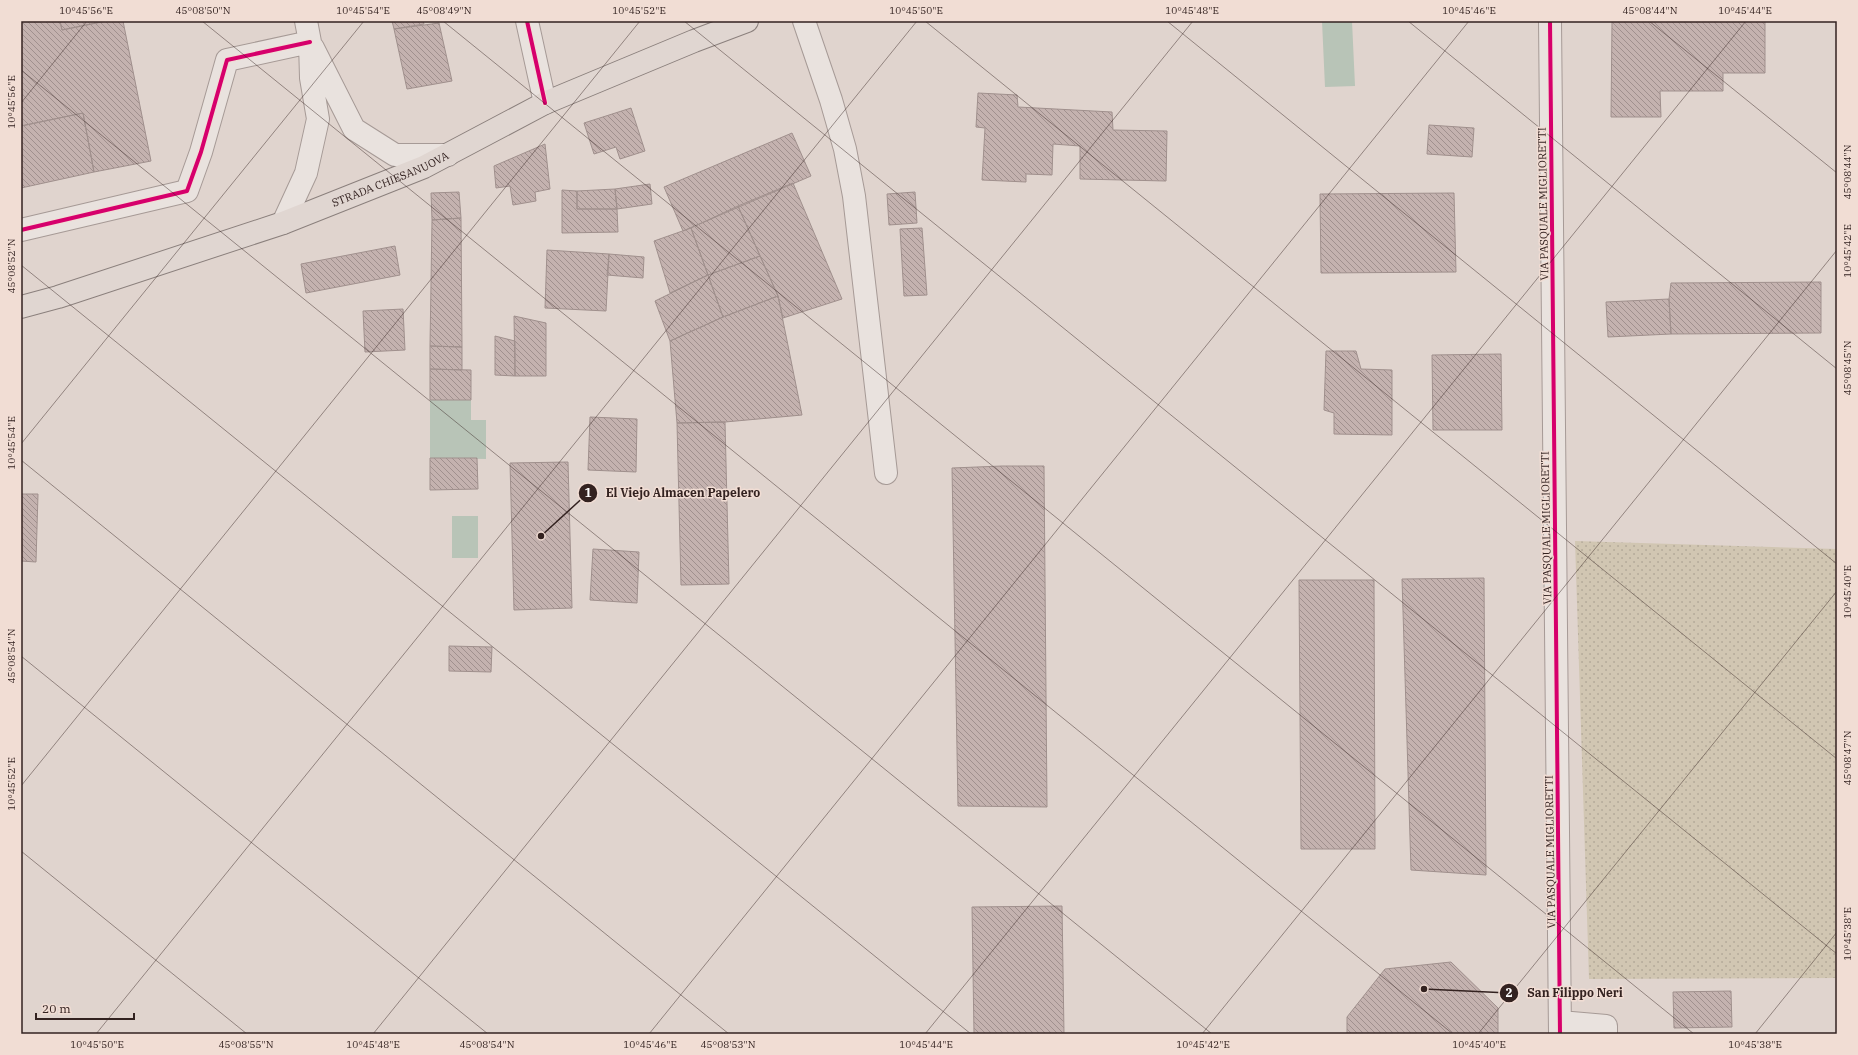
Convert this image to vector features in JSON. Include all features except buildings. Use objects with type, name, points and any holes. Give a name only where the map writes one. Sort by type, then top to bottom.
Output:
[{"type":"main road","name":"STRADA CHIESANUOVA","points":[[21,307],[58,298],[283,223],[424,167],[545,103],[694,41],[747,21]]},
{"type":"street","points":[[283,223],[306,173],[318,119],[311,78],[310,42],[306,21]]},
{"type":"street","points":[[527,21],[545,103]]},
{"type":"street","points":[[804,21],[845,149],[854,196],[886,473]]},
{"type":"street","name":"VIA PASQUALE MIGLIORETTI","points":[[1550,21],[1560,1028]]},
{"type":"street","points":[[310,42],[354,129],[395,155],[448,155]]},
{"type":"street","points":[[21,230],[187,191],[201,152],[227,60],[310,42]]},
{"type":"street","points":[[1560,1028],[1606,1026],[1606,1034]]},
{"type":"shaded area","points":[[1322,21],[1352,21],[1355,86],[1325,87]]},
{"type":"shaded area","points":[[430,400],[471,400],[471,420],[486,420],[486,459],[430,458]]},
{"type":"shaded area","points":[[452,516],[478,516],[478,558],[452,558]]},
{"type":"shaded area","points":[[1575,541],[1837,549],[1837,978],[1589,979]]},
{"type":"cycle path","points":[[527,21],[545,103]]},
{"type":"cycle path","points":[[1550,21],[1560,1034]]},
{"type":"cycle path","points":[[21,230],[187,191],[201,152],[227,60],[310,42]]},
{"type":"place","name":"El Viejo Almacen Papelero","points":[[541,536]]},
{"type":"place","name":"San Filippo Neri","points":[[1424,989]]}]
